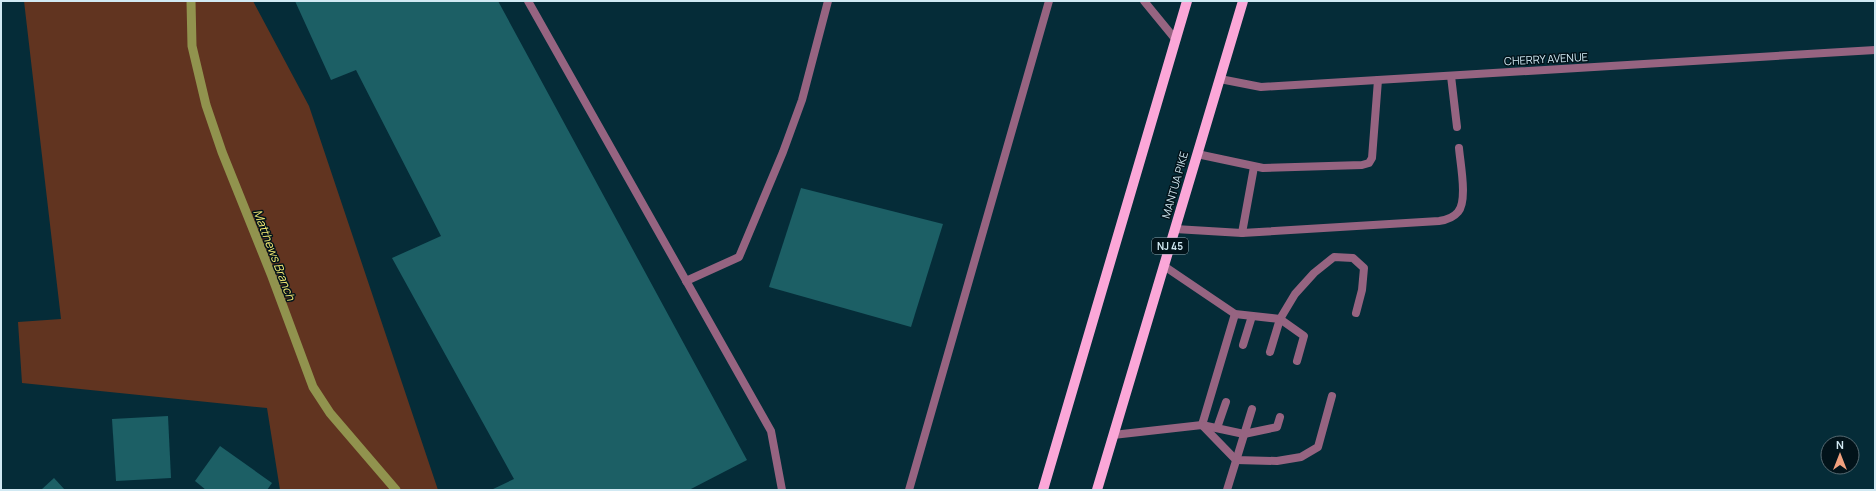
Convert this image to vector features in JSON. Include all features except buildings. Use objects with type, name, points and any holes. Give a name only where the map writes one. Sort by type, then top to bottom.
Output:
[{"type":"main road","points":[[1043,490],[1187,1]]},
{"type":"main road","name":"MANTUA PIKE","points":[[1097,490],[1243,1]]},
{"type":"street","points":[[528,1],[771,431],[782,490]]},
{"type":"street","points":[[686,281],[739,257],[783,152],[802,100],[828,1]]},
{"type":"street","points":[[909,490],[1049,1]]},
{"type":"street","points":[[1144,1],[1176,40]]},
{"type":"street","name":"CHERRY AVENUE","points":[[1220,79],[1261,87],[1875,50]]},
{"type":"street","points":[[1451,76],[1457,127]]},
{"type":"street","points":[[1197,154],[1254,167],[1362,165],[1369,163],[1372,158],[1378,80]]},
{"type":"street","points":[[1175,229],[1242,233],[1439,221],[1450,219],[1459,211],[1463,200],[1459,148]]},
{"type":"street","points":[[1242,233],[1254,167]]},
{"type":"street","points":[[1270,352],[1280,319],[1295,294],[1314,273],[1334,257],[1353,258],[1364,268],[1362,290],[1356,313]]},
{"type":"street","points":[[1164,266],[1235,314],[1280,319],[1304,336],[1297,361]]},
{"type":"street","points":[[1202,425],[1235,314]]},
{"type":"street","points":[[1243,345],[1252,316]]},
{"type":"street","points":[[1202,425],[1236,460],[1277,462],[1302,457],[1318,447],[1332,396]]},
{"type":"street","points":[[1217,428],[1226,402]]},
{"type":"street","points":[[1227,490],[1252,410]]},
{"type":"street","points":[[1113,436],[1202,425],[1244,434],[1277,427],[1280,417]]},
{"type":"shaded area","points":[[24,1],[253,1],[309,106],[438,490],[280,490],[267,408],[22,383],[18,322],[61,319]]},
{"type":"waterway","name":"Matthews Branch","points":[[191,1],[192,46],[206,105],[222,152],[271,274],[313,387],[330,413],[396,490]]}]
